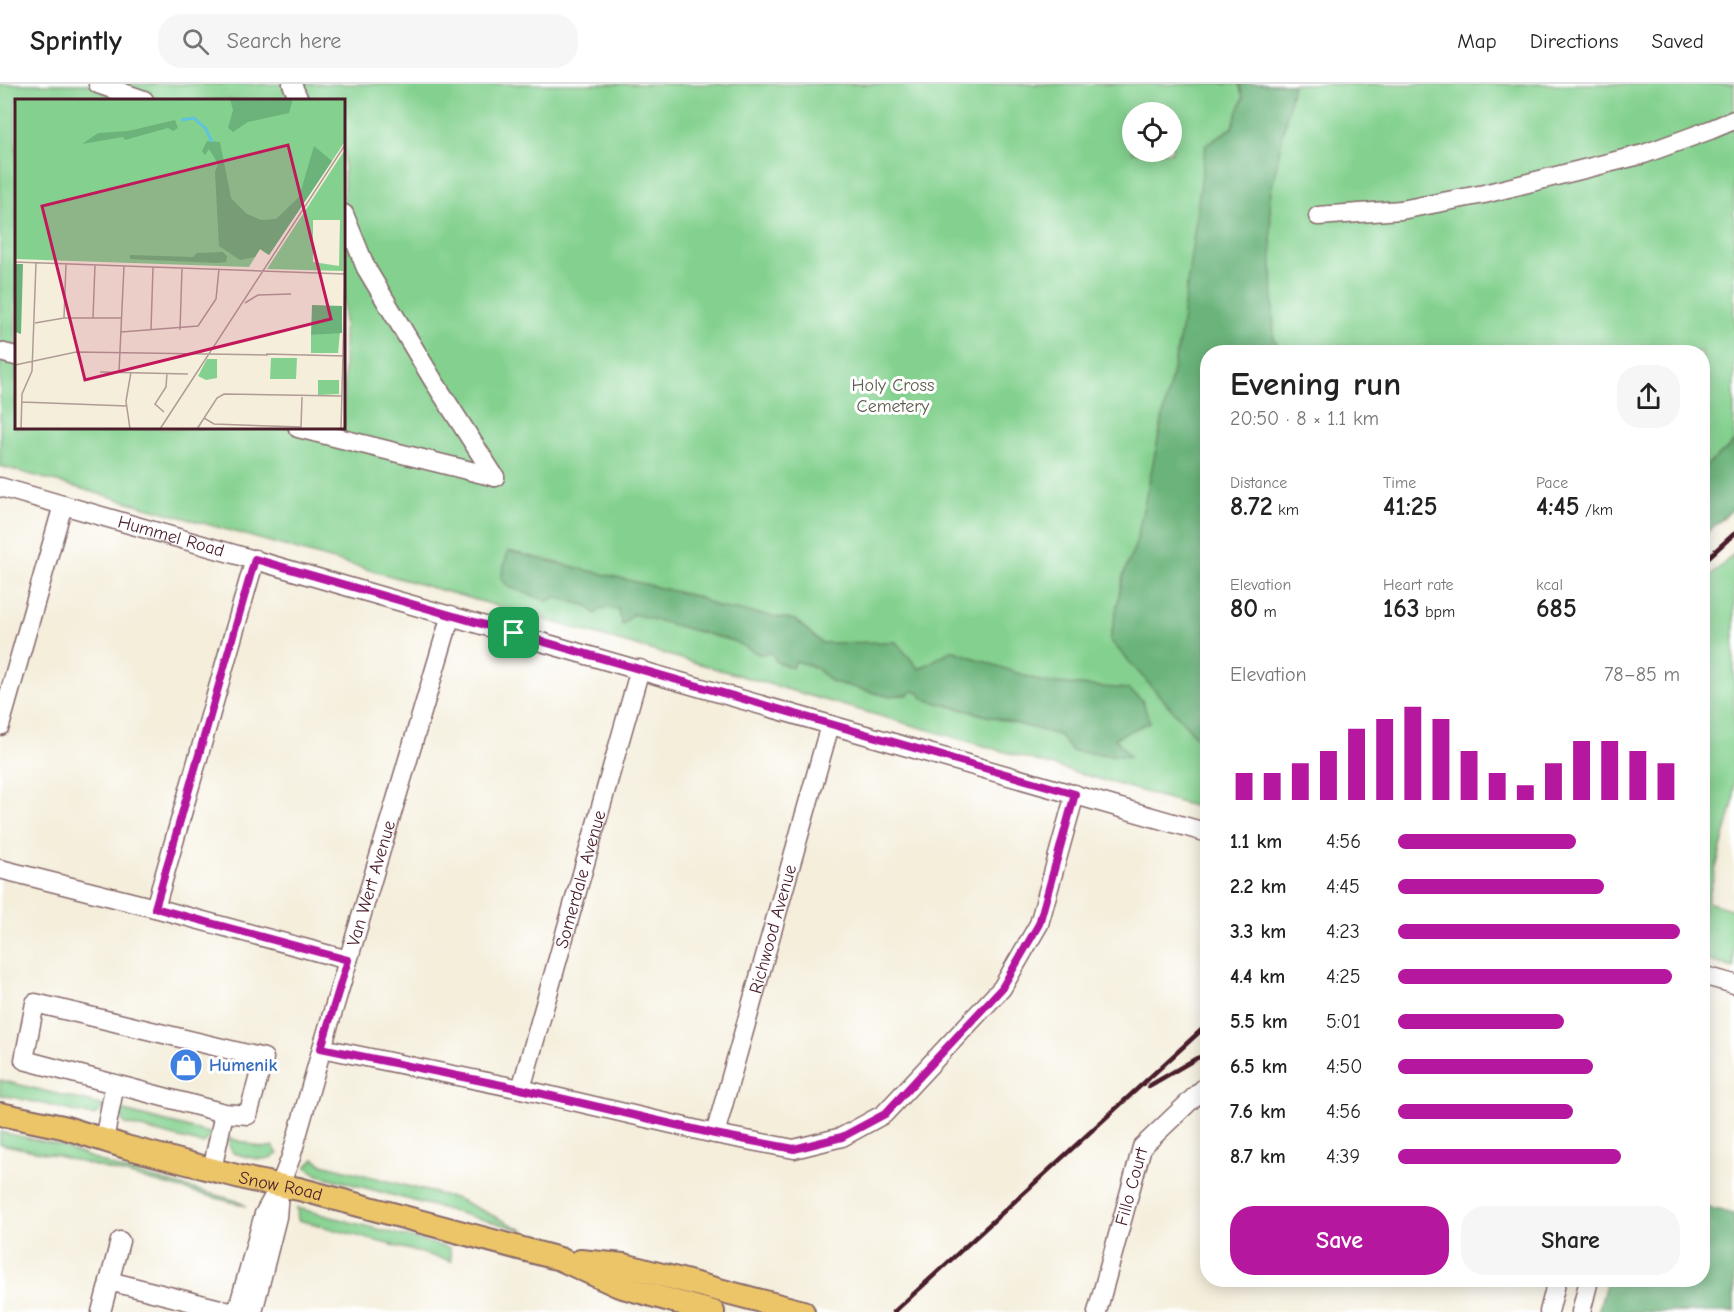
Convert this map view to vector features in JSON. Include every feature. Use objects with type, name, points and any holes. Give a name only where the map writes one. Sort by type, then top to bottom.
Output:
[{"type":"main road","name":"Snow Road","points":[[0,1114],[63,1127],[212,1170],[280,1185],[560,1259],[624,1265],[803,1312]]},
{"type":"main road","name":"Snow Road","points":[[560,1259],[619,1286],[713,1312]]},
{"type":"street","points":[[98,84],[141,99]]},
{"type":"street","points":[[292,84],[299,99]]},
{"type":"street","points":[[1318,216],[1401,210],[1484,194],[1644,154],[1734,120]]},
{"type":"street","points":[[302,429],[495,477],[433,380],[366,268],[345,216]]},
{"type":"street","points":[[0,352],[15,356]]},
{"type":"street","name":"Hummel Road","points":[[0,487],[1200,831]]},
{"type":"street","points":[[0,726],[63,505]]},
{"type":"street","points":[[155,908],[255,559]]},
{"type":"street","name":"Van Wert Avenue","points":[[237,1312],[264,1214],[280,1185],[291,1157],[321,1048],[451,615]]},
{"type":"street","name":"Somerdale Avenue","points":[[521,1089],[640,669]]},
{"type":"street","name":"Richwood Avenue","points":[[715,1134],[830,725]]},
{"type":"street","points":[[321,1048],[521,1089],[715,1134],[794,1149],[842,1137],[885,1114],[1002,988],[1039,924],[1075,794]]},
{"type":"street","points":[[0,869],[348,960]]},
{"type":"street","points":[[1710,977],[1734,984]]},
{"type":"street","points":[[35,1003],[264,1058],[248,1115],[224,1113],[115,1084],[24,1059],[35,1003]]},
{"type":"street","points":[[104,1140],[115,1084]]},
{"type":"street","name":"Fillo Court","points":[[1097,1312],[1142,1147],[1200,1092]]},
{"type":"street","points":[[212,1170],[224,1113]]},
{"type":"street","name":"Van Wert Avenue","points":[[253,1312],[277,1217],[280,1185]]},
{"type":"street","points":[[101,1312],[120,1241]]},
{"type":"street","points":[[109,1281],[232,1312]]},
{"type":"street","points":[[1549,1312],[1555,1287]]},
{"type":"street","points":[[1581,1312],[1587,1287]]},
{"type":"green space","name":"Holy Cross Cemetery","points":[[0,84],[1734,84],[1734,508],[1710,530],[1710,345],[1200,345],[1200,808],[0,466]]},
{"type":"green space","points":[[1239,84],[1293,84],[1270,197],[1274,339],[1278,345],[1200,345],[1200,741],[1110,640],[1123,576],[1136,543],[1180,336],[1206,144],[1232,128],[1243,98]]},
{"type":"green space","points":[[1734,441],[1734,508],[1710,530],[1710,462]]},
{"type":"green space","points":[[508,551],[698,597],[718,607],[795,620],[822,643],[896,642],[919,669],[952,650],[1043,682],[1128,689],[1142,700],[1150,722],[1115,738],[1130,757],[1072,751],[1059,735],[923,699],[919,693],[913,691],[907,695],[886,696],[830,681],[817,668],[796,661],[792,668],[777,662],[771,653],[759,654],[733,641],[633,614],[622,625],[618,609],[602,608],[595,614],[588,606],[555,597],[547,601],[509,587],[501,578]]},
{"type":"green space","points":[[1734,554],[1734,799],[1710,891],[1710,576]]},
{"type":"green space","points":[[1710,903],[1734,910],[1734,968],[1710,961]]},
{"type":"green space","points":[[0,1080],[105,1106],[93,1116],[0,1095]]},
{"type":"green space","points":[[120,1110],[213,1134],[203,1144],[125,1124]]},
{"type":"green space","points":[[0,1132],[56,1144],[120,1169],[237,1201],[246,1206],[54,1155],[0,1144]]},
{"type":"green space","points":[[229,1138],[263,1148],[273,1146],[278,1154],[262,1159],[233,1153],[229,1145]]},
{"type":"green space","points":[[314,1159],[322,1164],[458,1199],[525,1231],[318,1175],[306,1167]]},
{"type":"green space","points":[[297,1208],[450,1248],[451,1261],[298,1220]]},
{"type":"green space","points":[[1710,1208],[1734,1214],[1734,1312],[1598,1312],[1605,1287],[1710,1287]]},
{"type":"railway","points":[[1710,556],[1734,534]]},
{"type":"railway","points":[[894,1312],[1200,1031]]},
{"type":"railway","points":[[1149,1086],[1200,1057]]},
{"type":"place","name":"Humenik","points":[[186,1065]]},
{"type":"route","points":[[255,559],[514,633],[1075,794],[1039,924],[1002,988],[885,1114],[842,1137],[794,1149],[715,1134],[521,1089],[321,1048],[348,960],[155,908],[255,559]]}]
